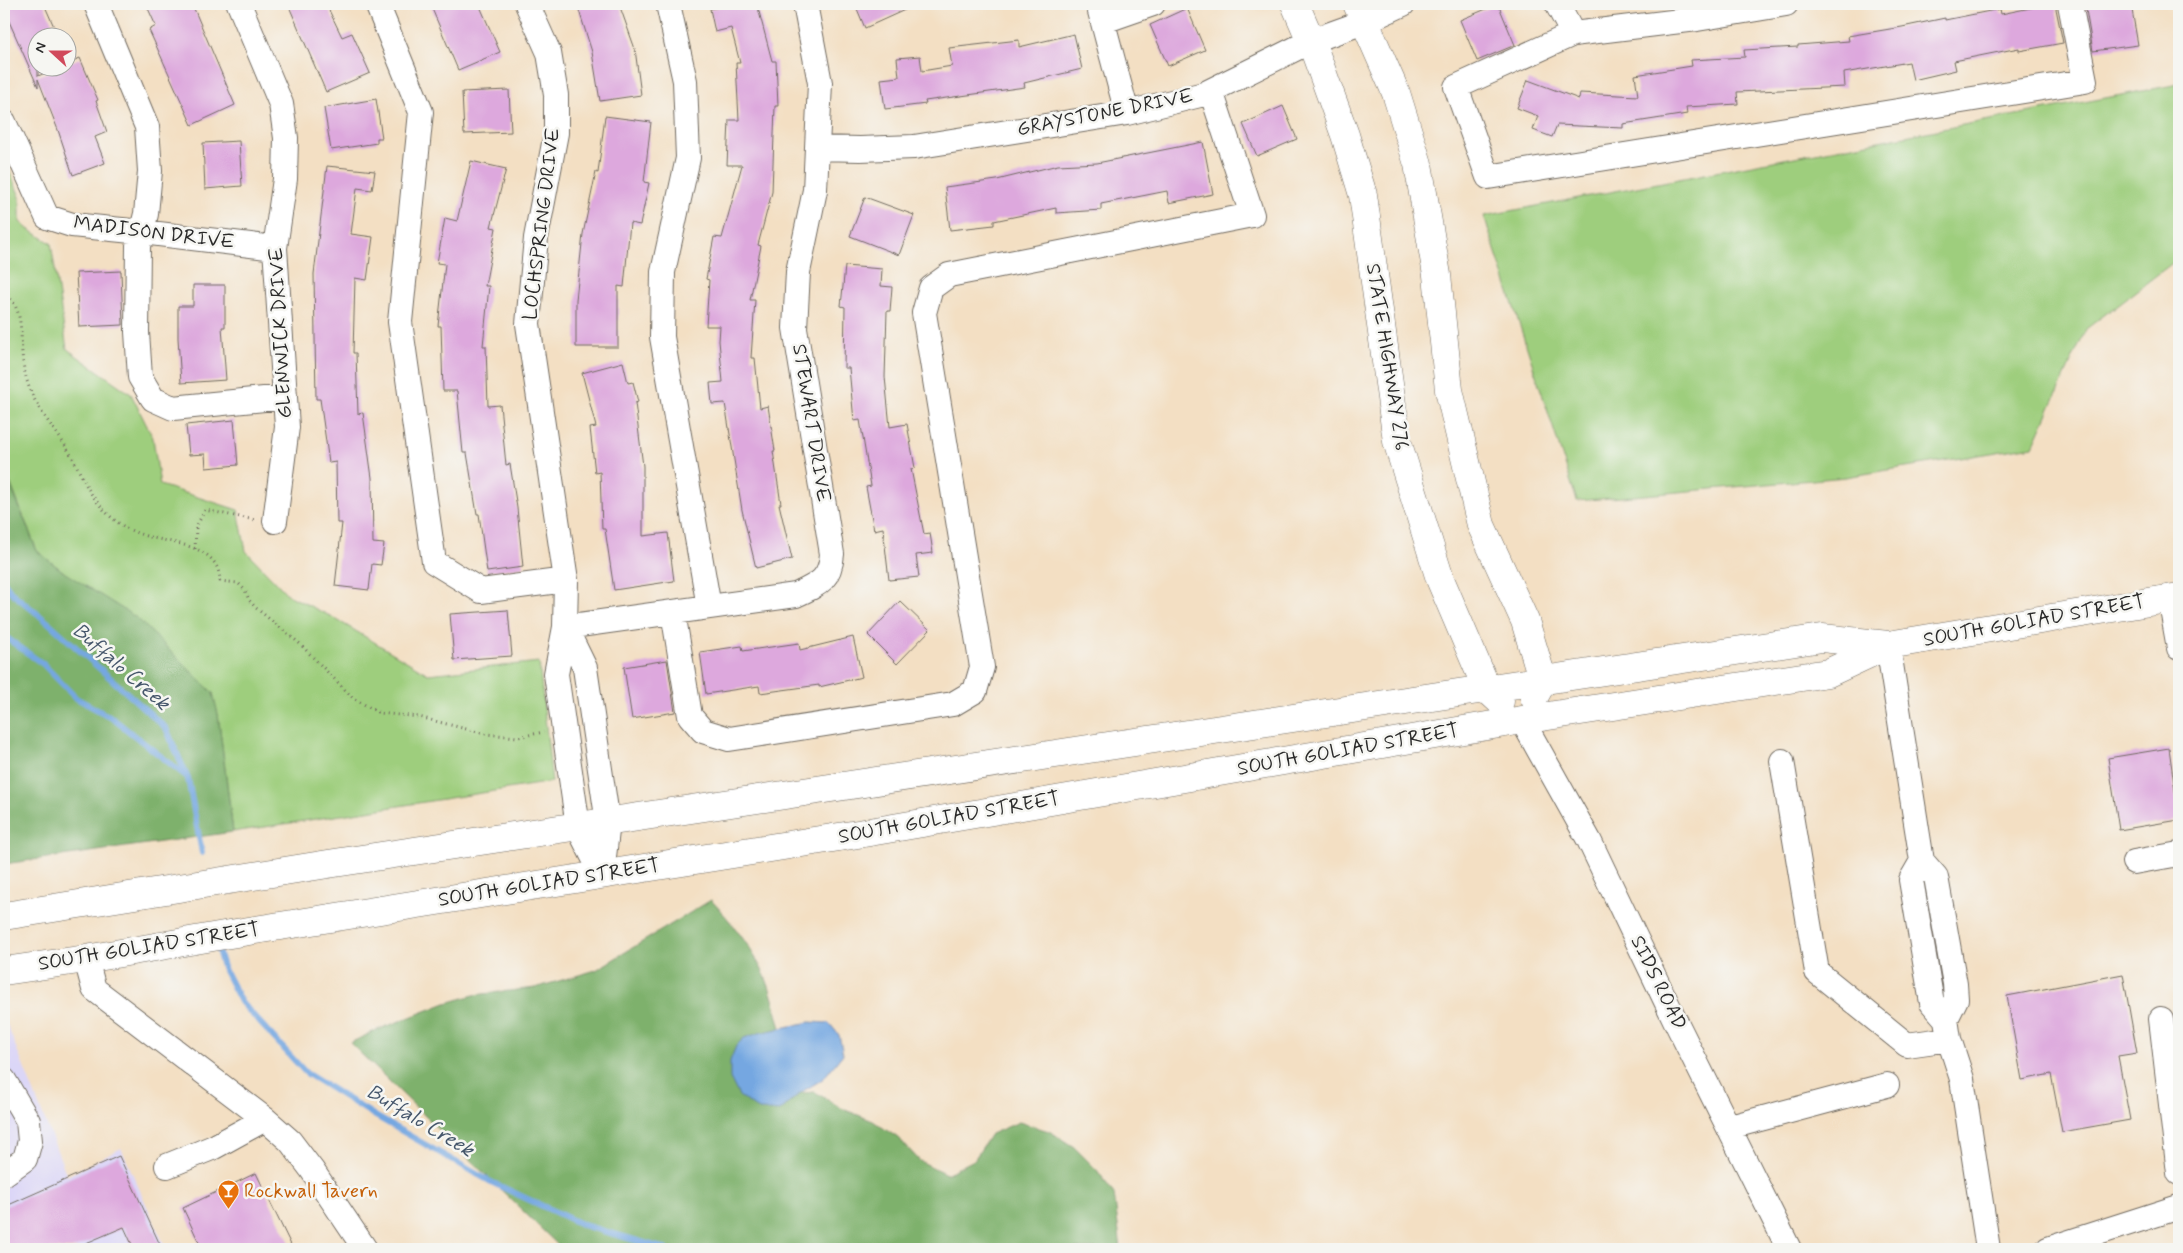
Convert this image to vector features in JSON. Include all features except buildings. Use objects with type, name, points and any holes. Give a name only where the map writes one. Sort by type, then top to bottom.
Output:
[{"type":"main road","name":"STATE HIGHWAY 276","points":[[1295,4],[1311,41],[1345,135],[1363,195],[1397,440],[1440,579],[1487,689],[1522,720]]},
{"type":"main road","points":[[1360,13],[1396,93],[1418,164],[1436,275],[1449,390],[1481,525],[1525,621],[1543,681],[1522,720]]},
{"type":"main road","name":"SOUTH GOLIAD STREET","points":[[4,971],[864,833],[1522,720],[1828,673],[1888,645],[2175,597]]},
{"type":"main road","name":"SOUTH GOLIAD STREET","points":[[4,916],[338,862],[1822,638],[1888,645]]},
{"type":"street","points":[[96,4],[147,127],[150,171],[146,214],[138,246],[137,332],[140,378],[153,399],[173,408],[284,397]]},
{"type":"street","name":"GLENWICK DRIVE","points":[[239,4],[281,104],[286,138],[286,179],[275,248],[287,427],[276,521]]},
{"type":"street","points":[[377,4],[422,112],[400,322],[434,562],[481,591],[566,580]]},
{"type":"street","name":"LOCHSPRING DRIVE","points":[[527,4],[549,53],[556,95],[556,133],[536,238],[528,324],[566,580],[565,627],[556,674],[578,827],[602,874]]},
{"type":"street","points":[[668,4],[685,81],[688,158],[664,272],[662,337],[709,607]]},
{"type":"street","name":"STEWART DRIVE","points":[[565,627],[796,595],[816,586],[830,570],[832,554],[795,328],[798,272],[814,190],[818,148],[820,83],[805,4]]},
{"type":"street","points":[[1127,113],[1101,12],[1153,4]]},
{"type":"street","name":"GRAYSTONE DRIVE","points":[[818,148],[914,147],[1127,113],[1211,91],[1311,41],[1360,13],[1403,4]]},
{"type":"street","points":[[1557,4],[1573,34]]},
{"type":"street","points":[[1786,4],[1695,11],[1573,34],[1456,87],[1488,177],[2085,81],[2070,4]]},
{"type":"street","points":[[673,612],[690,716],[703,731],[729,739],[953,704],[974,691],[982,667],[924,313],[932,288],[949,274],[1252,215],[1211,91]]},
{"type":"street","name":"MADISON DRIVE","points":[[6,135],[47,217],[72,225],[275,248]]},
{"type":"street","points":[[2175,597],[2179,648]]},
{"type":"street","name":"LOCHSPRING DRIVE","points":[[565,627],[585,668],[608,822],[602,874]]},
{"type":"street","points":[[1888,645],[1922,861],[1912,880],[1932,1003],[1948,1029],[1962,1079],[1988,1249]]},
{"type":"street","name":"SIDS ROAD","points":[[1522,720],[1589,840],[1675,1020],[1730,1127],[1789,1249]]},
{"type":"street","points":[[1782,761],[1817,972],[1907,1045],[1948,1029]]},
{"type":"street","points":[[2134,862],[2179,854]]},
{"type":"street","points":[[86,959],[94,989],[265,1119],[290,1142],[312,1170],[365,1249]]},
{"type":"street","points":[[2161,1019],[2179,1173]]},
{"type":"street","points":[[4,1080],[28,1121],[30,1141],[25,1159],[4,1174]]},
{"type":"street","points":[[1730,1127],[1887,1085]]},
{"type":"street","points":[[167,1166],[214,1147],[265,1119]]},
{"type":"street","points":[[2048,1249],[2179,1207]]},
{"type":"path","points":[[4,291],[16,307],[22,325],[23,362],[31,395],[44,418],[70,454],[93,497],[107,514],[122,526],[137,533],[195,549],[216,562],[220,570],[220,581],[238,583],[245,590],[249,600],[256,608],[299,643],[353,698],[366,707],[379,713],[419,717],[486,734],[518,737],[551,731]]},
{"type":"path","points":[[195,549],[196,527],[205,510],[239,518],[276,521]]},
{"type":"shaded area","points":[[4,1017],[67,1176],[121,1148],[166,1249],[4,1249]]},
{"type":"green space","points":[[2179,84],[2179,258],[2086,329],[2033,446],[1846,477],[1577,501],[1484,216]]},
{"type":"green space","points":[[4,158],[20,197],[20,222],[51,243],[67,349],[131,394],[153,438],[160,485],[238,510],[246,551],[288,595],[332,617],[428,674],[539,662],[552,782],[233,832],[218,714],[65,573],[37,551],[4,467]]},
{"type":"green space","points":[[4,469],[37,551],[65,573],[137,618],[213,693],[218,714],[233,832],[4,864]]},
{"type":"green space","points":[[711,900],[748,945],[770,988],[781,1028],[744,1038],[780,1111],[800,1093],[815,1092],[843,1109],[873,1121],[898,1138],[920,1161],[946,1174],[974,1160],[991,1134],[1019,1122],[1049,1131],[1074,1147],[1097,1170],[1114,1194],[1121,1249],[562,1249],[350,1043],[377,1030],[446,1003],[474,995],[535,988],[596,970]]},
{"type":"water","points":[[809,1022],[829,1023],[839,1035],[843,1054],[823,1079],[800,1093],[780,1111],[759,1110],[739,1096],[730,1078],[730,1061],[736,1046],[744,1038],[759,1033]]},
{"type":"waterway","name":"Buffalo Creek","points":[[4,582],[12,593],[50,624],[166,728],[188,779],[202,853]]},
{"type":"waterway","points":[[4,636],[43,664],[76,698],[112,718],[186,776]]},
{"type":"waterway","name":"Buffalo Creek","points":[[217,947],[223,967],[241,1002],[306,1073],[377,1117],[491,1182],[583,1225],[665,1249]]},
{"type":"place","name":"Rockwall Tavern","points":[[228,1210]]}]
